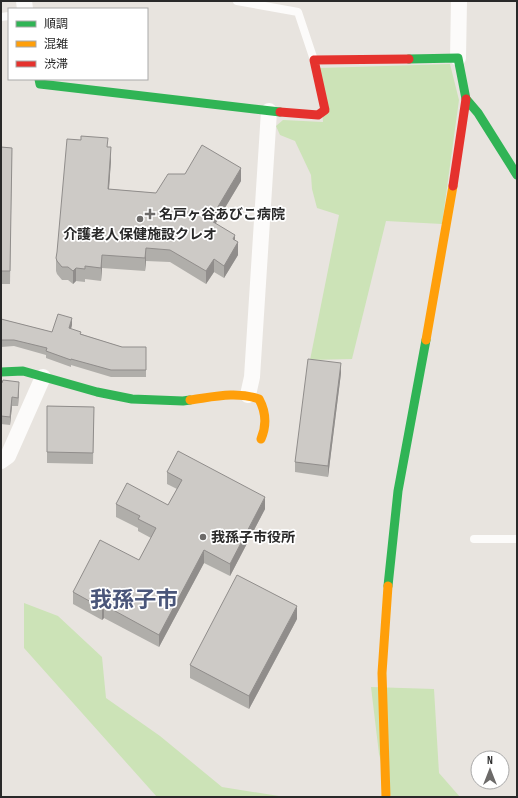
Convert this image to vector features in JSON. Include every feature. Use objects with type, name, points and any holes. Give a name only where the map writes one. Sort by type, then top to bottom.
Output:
[{"type":"street","points":[[386,797],[382,673],[387,593],[397,499],[447,224],[466,99],[458,58],[459,1]]},
{"type":"street","points":[[39,80],[40,84],[269,111],[318,115],[325,110],[314,60],[458,58]]},
{"type":"street","points":[[466,99],[478,113],[517,175]]},
{"type":"street","points":[[248,395],[252,377],[269,111]]},
{"type":"street","points":[[1,372],[23,371],[97,392],[132,398],[183,401],[224,394],[248,395],[259,399],[264,408],[264,434],[261,440]]},
{"type":"street","points":[[1,461],[8,456],[43,377]]},
{"type":"lane","points":[[237,1],[298,12],[314,60]]},
{"type":"lane","points":[[474,539],[517,539]]},
{"type":"green space","points":[[450,64],[459,100],[442,224],[386,221],[352,359],[310,360],[339,215],[317,208],[312,189],[311,175],[295,141],[280,135],[276,126],[283,120],[323,122],[320,68]]},
{"type":"green space","points":[[24,603],[58,616],[102,657],[106,698],[160,736],[222,787],[285,797],[157,797],[24,648]]},
{"type":"green space","points":[[371,687],[434,689],[439,773],[460,797],[391,797],[379,754]]},
{"type":"building","name":"介護老人保健施設クレオ","points":[[81,136],[108,138],[107,147],[111,147],[108,189],[156,193],[168,174],[185,174],[202,145],[241,168],[210,220],[235,235],[233,239],[238,242],[224,266],[214,259],[206,271],[170,250],[146,248],[145,258],[102,255],[101,268],[85,266],[85,269],[76,268],[73,271],[68,267],[62,267],[56,258],[67,139],[81,140]]},
{"type":"building","points":[[1,147],[12,148],[10,271],[1,271]]},
{"type":"building","points":[[58,314],[72,318],[69,328],[81,332],[80,334],[122,347],[146,347],[146,370],[111,370],[71,360],[46,351],[47,348],[14,340],[1,340],[1,319],[52,332]]},
{"type":"building","points":[[308,359],[341,363],[328,466],[295,462]]},
{"type":"building","points":[[3,380],[19,382],[18,398],[12,397],[10,417],[1,416],[1,383]]},
{"type":"building","points":[[47,406],[94,407],[93,453],[47,452]]},
{"type":"building","points":[[178,451],[265,497],[230,564],[204,550],[159,635],[104,605],[102,608],[73,592],[100,540],[139,560],[156,528],[138,519],[140,516],[116,504],[127,483],[168,505],[182,480],[167,472]]},
{"type":"building","points":[[237,575],[297,606],[249,696],[190,665]]},
{"type":"traffic: fast","points":[[409,59],[458,58],[466,99],[478,113],[517,175]]},
{"type":"traffic: fast","points":[[39,80],[40,84],[280,112]]},
{"type":"traffic: fast","points":[[388,586],[398,491],[426,340]]},
{"type":"traffic: fast","points":[[1,372],[23,371],[97,392],[132,399],[190,400]]},
{"type":"traffic: slow","points":[[426,340],[453,186]]},
{"type":"traffic: slow","points":[[190,400],[233,395],[242,395],[259,399],[265,419],[261,439]]},
{"type":"traffic: slow","points":[[386,797],[382,673],[388,586]]},
{"type":"traffic: jam","points":[[280,112],[318,115],[325,110],[314,60],[409,59]]},
{"type":"traffic: jam","points":[[453,186],[466,99]]},
{"type":"place","name":"名戸ヶ谷あびこ病院","points":[[150,214]]},
{"type":"place","name":"介護老人保健施設クレオ","points":[[140,219]]},
{"type":"place","name":"我孫子市役所","points":[[203,537]]},
{"type":"district","name":"我孫子市","points":[[134,599]]}]
